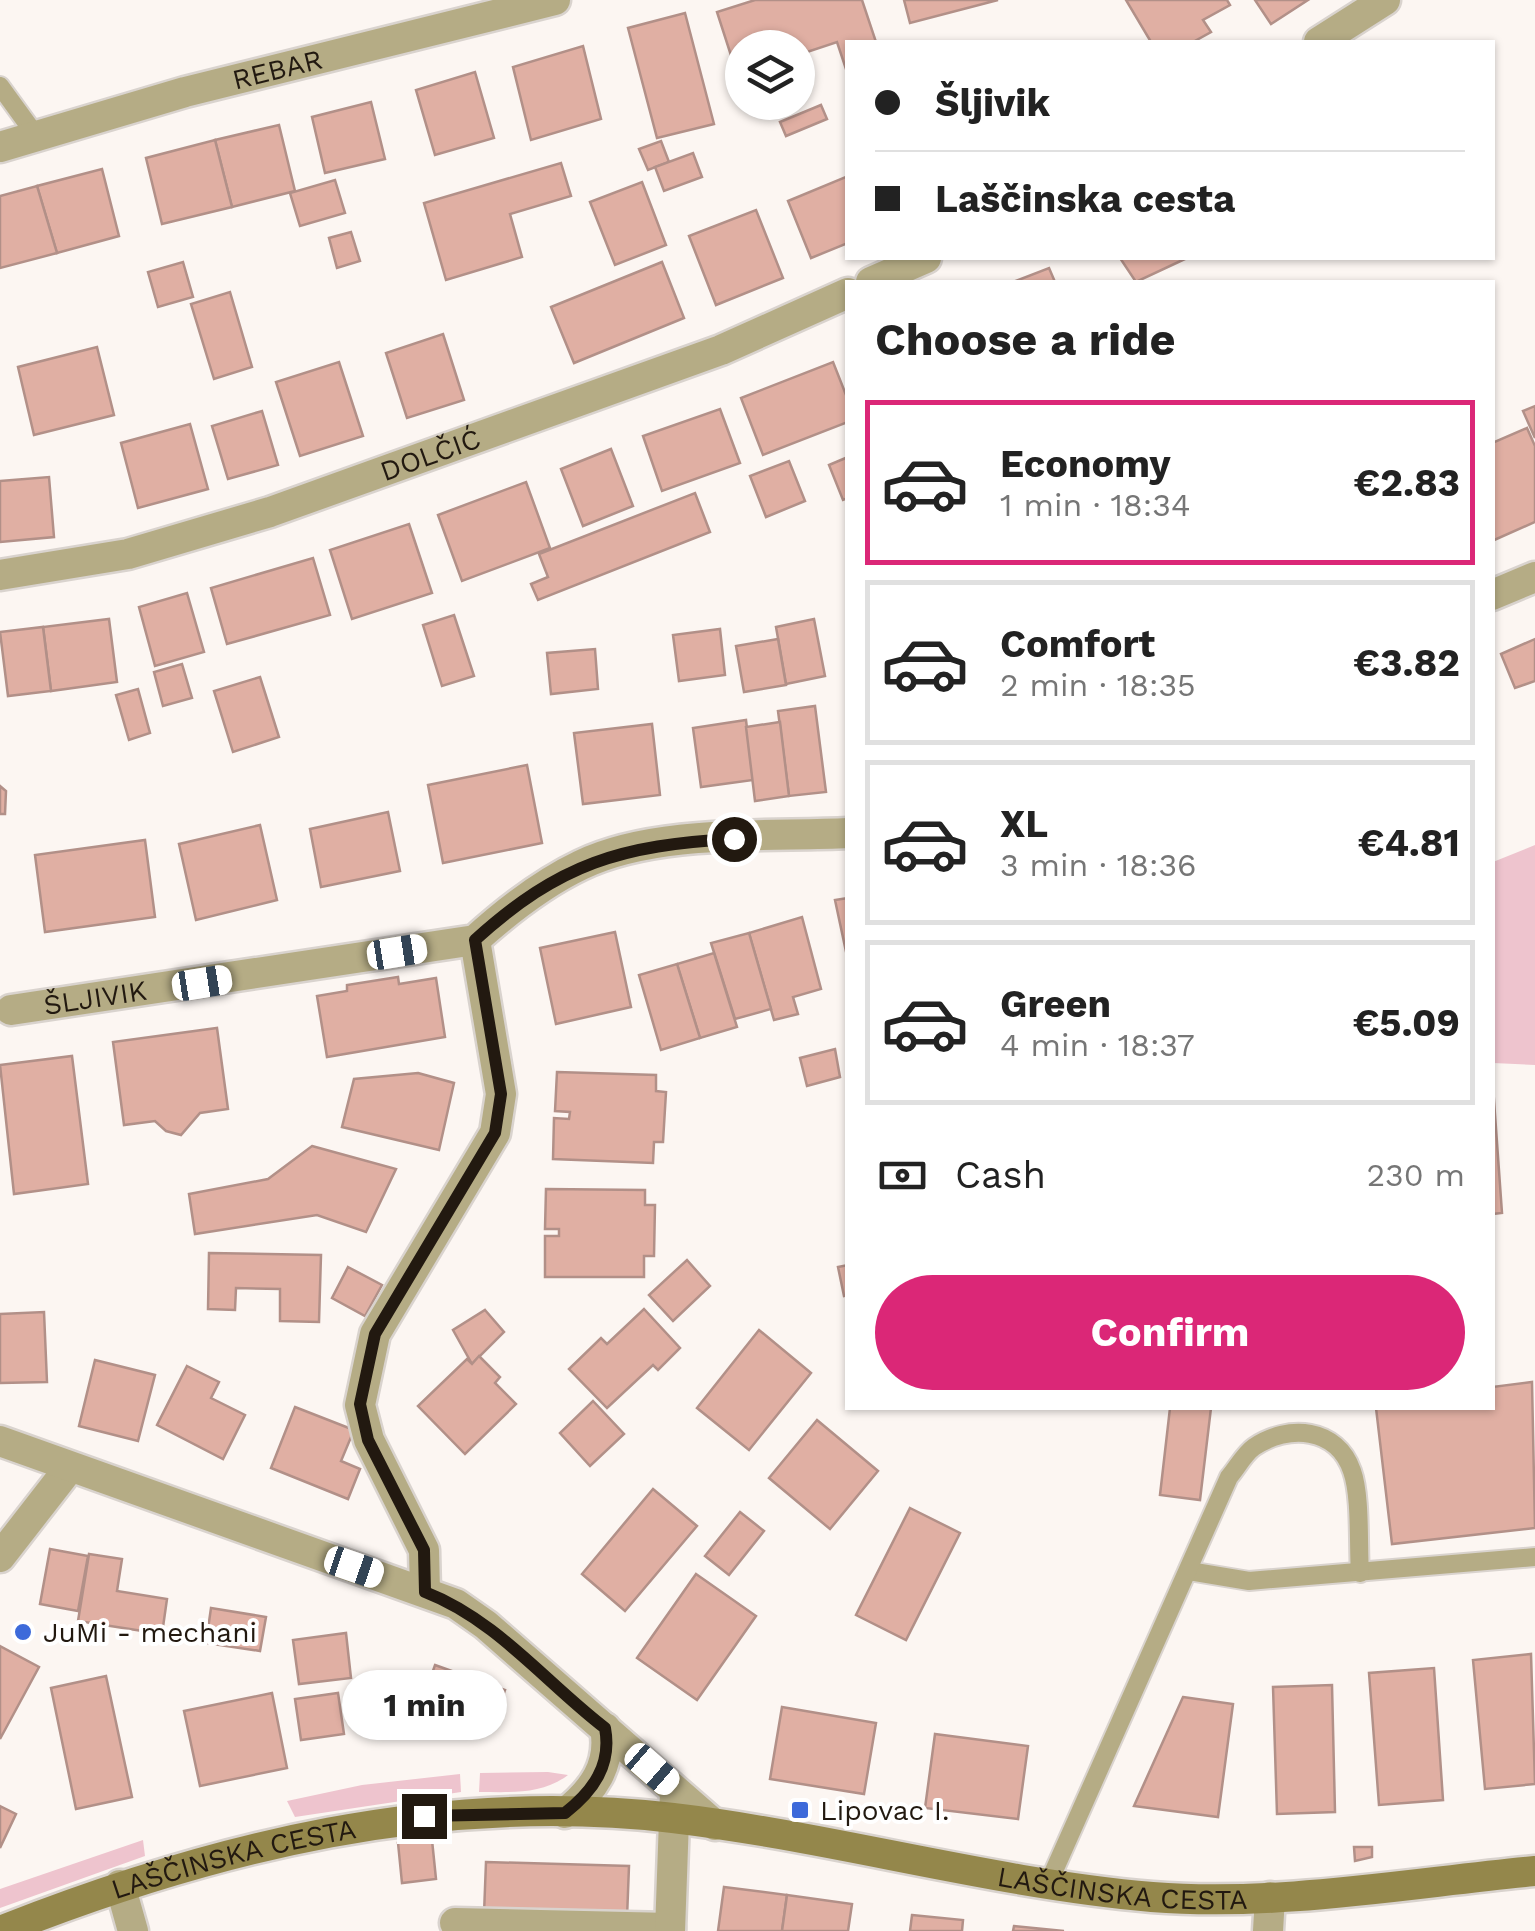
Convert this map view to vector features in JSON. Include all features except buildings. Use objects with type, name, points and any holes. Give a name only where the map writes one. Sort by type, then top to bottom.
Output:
[{"type":"main road","name":"LAŠČINSKA CESTA","points":[[0,1931],[120,1885],[316,1832],[424,1816],[565,1813],[674,1804],[715,1824],[1153,1897],[1270,1898],[1535,1871]]},
{"type":"street","name":"REBAR","points":[[0,147],[185,92],[555,0]]},
{"type":"street","points":[[1322,40],[1386,0]]},
{"type":"street","points":[[876,280],[921,260]]},
{"type":"street","name":"DOLČIĆ","points":[[0,575],[128,554],[270,512],[721,350],[845,294]]},
{"type":"street","points":[[1495,593],[1535,577]]},
{"type":"street","points":[[425,1592],[424,1550],[368,1440],[360,1404],[375,1334],[495,1133],[501,1094],[475,940],[514,904],[584,864],[658,843],[845,832]]},
{"type":"street","name":"ŠLJIVIK","points":[[11,1010],[475,940]]},
{"type":"street","points":[[0,1441],[456,1604],[486,1625],[605,1728],[674,1804],[670,1930],[455,1923]]},
{"type":"street","points":[[0,1557],[70,1467]]},
{"type":"street","points":[[565,1813],[600,1775],[608,1744],[605,1728]]},
{"type":"street","points":[[120,1885],[133,1931]]},
{"type":"street","points":[[1268,1931],[1270,1898]]},
{"type":"lane","points":[[0,86],[37,137]]},
{"type":"lane","points":[[1050,1882],[1229,1477],[1252,1448],[1285,1432],[1308,1431],[1336,1446],[1352,1471],[1360,1574]]},
{"type":"lane","points":[[1189,1571],[1249,1581],[1535,1557]]},
{"type":"shaded area","points":[[1535,845],[1535,1065],[1495,1063],[1495,861]]},
{"type":"shaded area","points":[[480,1773],[568,1775],[537,1789],[479,1792]]},
{"type":"shaded area","points":[[460,1774],[461,1792],[295,1817],[287,1801],[362,1785]]},
{"type":"shaded area","points":[[143,1840],[145,1856],[0,1908],[0,1889]]},
{"type":"place","name":"JuMi - mechani","points":[[23,1632]]},
{"type":"place","name":"Lipovac I.","points":[[800,1810]]},
{"type":"route","points":[[424,1816],[565,1813],[600,1775],[608,1744],[605,1728],[486,1625],[456,1604],[425,1592],[428,1573],[424,1550],[368,1440],[360,1404],[375,1334],[495,1133],[501,1094],[475,940],[514,904],[584,864],[658,843],[734,839]]}]
